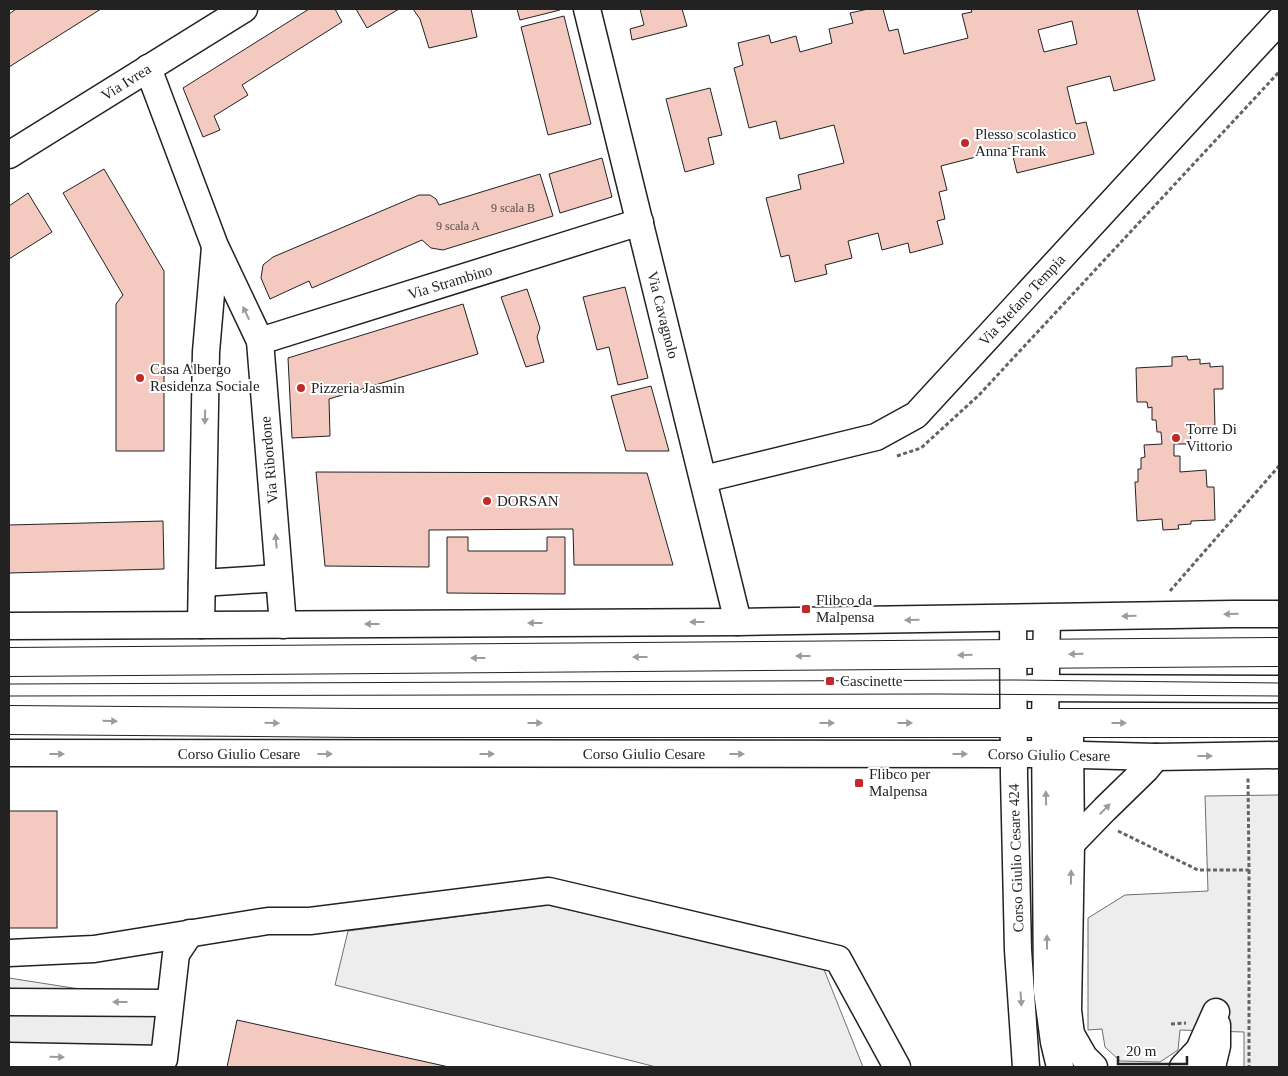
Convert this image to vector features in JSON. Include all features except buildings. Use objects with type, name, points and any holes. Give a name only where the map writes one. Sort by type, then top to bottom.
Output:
[{"type":"main road","points":[[9,662],[1279,652]]},
{"type":"main road","name":"Corso Giulio Cesare","points":[[9,720],[358,723],[1279,723]]},
{"type":"street","name":"Via Ivrea","points":[[9,155],[244,9]]},
{"type":"street","name":"Via Cavagnolo","points":[[587,9],[738,622]]},
{"type":"street","name":"Via Stefano Tempia","points":[[704,479],[876,437],[916,415],[1279,21]]},
{"type":"street","name":"Via Ribordone","points":[[148,68],[215,246],[260,342],[283,625]]},
{"type":"street","name":"Via Strambino","points":[[260,342],[640,222]]},
{"type":"street","name":"Via Ribordone","points":[[201,625],[206,352],[215,246]]},
{"type":"street","points":[[202,583],[279,578]]},
{"type":"street","points":[[9,626],[738,622],[1279,614]]},
{"type":"street","name":"Corso Giulio Cesare 424","points":[[1047,618],[1046,688],[1058,723],[1047,991],[1054,1042],[1060,1067]]},
{"type":"street","name":"Corso Giulio Cesare 424","points":[[1014,619],[1014,754],[1019,966],[1026,1067]]},
{"type":"street","points":[[441,624],[441,659]]},
{"type":"street","points":[[1014,688],[1279,689]]},
{"type":"street","name":"Corso Giulio Cesare","points":[[9,754],[1058,754],[1156,757],[1279,756]]},
{"type":"street","name":"Corso Giulio Cesare 424","points":[[1058,754],[1072,844],[1068,1010],[1071,1035]]},
{"type":"street","points":[[1072,844],[1156,757]]},
{"type":"street","points":[[9,953],[94,949],[268,921],[310,921],[549,891],[838,960],[897,1067]]},
{"type":"street","points":[[9,1056],[164,1059],[169,1002],[176,954],[190,933]]},
{"type":"street","points":[[1069,961],[1047,991],[1071,1035],[1084,1056],[1094,1067]]},
{"type":"street","points":[[9,1002],[169,1002]]},
{"type":"street","points":[[1182,1067],[1199,1050],[1216,1012],[1217,1046],[1212,1067]]},
{"type":"path","points":[[1167,594],[1279,466]]},
{"type":"path","points":[[1248,776],[1249,1067]]},
{"type":"path","points":[[1112,828],[1198,870],[1249,870]]},
{"type":"shaded area","points":[[1279,795],[1279,1067],[1244,1067],[1244,1032],[1180,1030],[1178,1050],[1160,1062],[1120,1061],[1105,1047],[1102,1029],[1088,1030],[1088,918],[1125,895],[1208,891],[1205,796]]},
{"type":"shaded area","points":[[547,905],[823,967],[863,1067],[656,1067],[335,985],[348,931]]},
{"type":"shaded area","points":[[9,978],[169,1003],[144,1067],[9,1067]]},
{"type":"tram line","points":[[9,684],[1014,680],[1279,683]]},
{"type":"tram line","points":[[9,696],[936,694],[1279,696]]},
{"type":"place","name":"Plesso scolastico Anna Frank","points":[[965,143]]},
{"type":"place","name":"Casa Albergo Residenza Sociale","points":[[140,378]]},
{"type":"place","name":"Pizzeria Jasmin","points":[[301,388]]},
{"type":"place","name":"Torre Di Vittorio","points":[[1176,438]]},
{"type":"place","name":"DORSAN","points":[[487,501]]},
{"type":"place","name":"Flibco da Malpensa","points":[[806,609]]},
{"type":"place","name":"Cascinette","points":[[830,681]]},
{"type":"place","name":"Flibco per Malpensa","points":[[859,783]]}]
